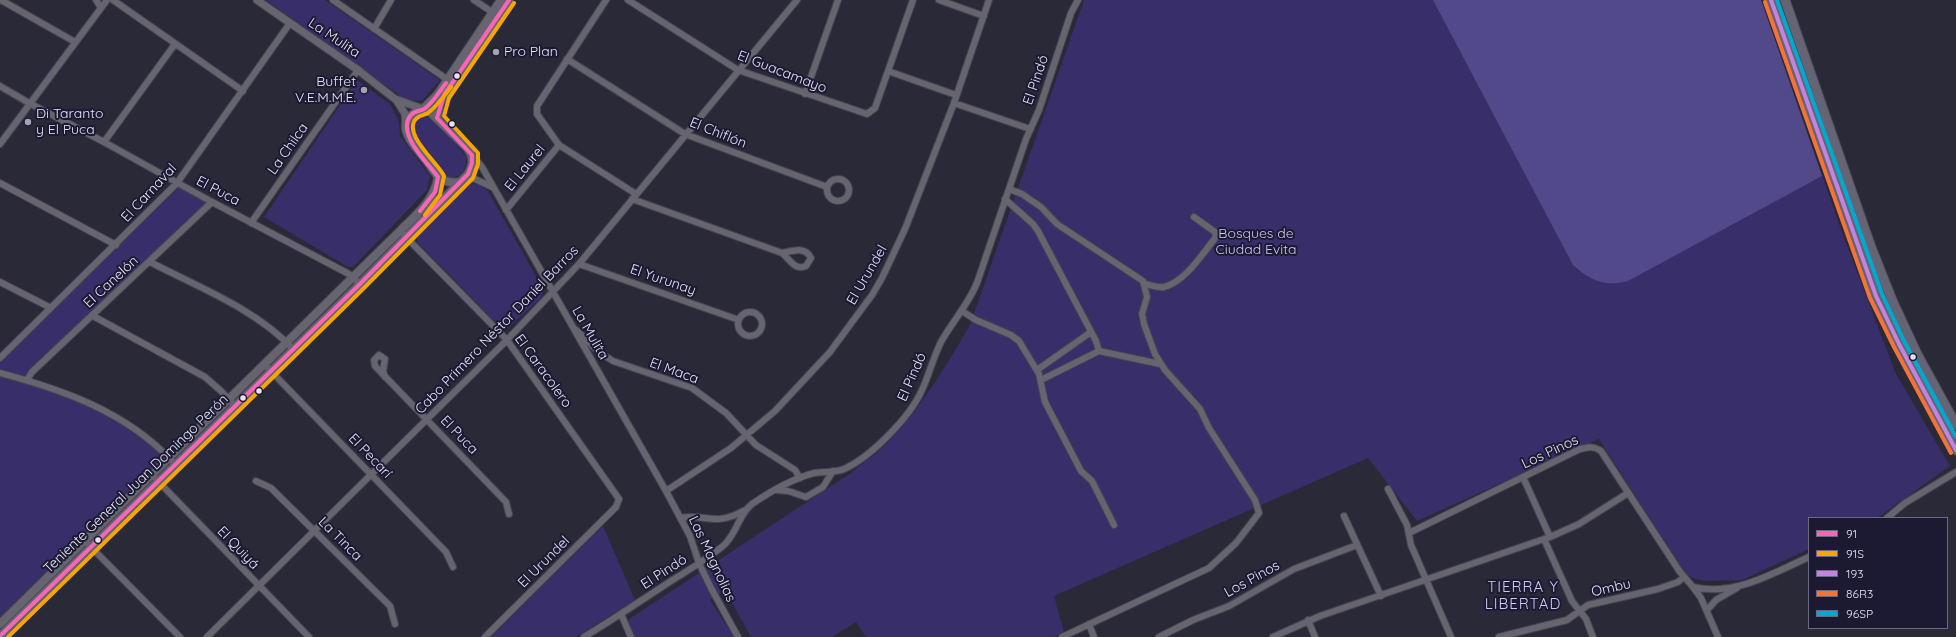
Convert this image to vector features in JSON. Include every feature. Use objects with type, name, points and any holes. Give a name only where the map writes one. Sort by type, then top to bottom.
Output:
[{"type":"main road","points":[[423,109],[430,112],[437,118],[472,155],[471,169],[462,180],[451,182],[438,176],[409,140],[406,131],[406,124],[413,114],[423,109],[438,94],[500,0]]},
{"type":"main road","points":[[437,118],[440,104],[444,95],[509,0]]},
{"type":"main road","points":[[1771,0],[1876,296],[1899,344],[1956,450]]},
{"type":"main road","points":[[1785,0],[1871,247],[1892,300],[1918,354],[1956,424]]},
{"type":"main road","name":"Teniente General Juan Domingo Perón","points":[[0,624],[85,541],[155,479],[176,464],[265,365],[354,278],[429,201],[435,192],[438,176]]},
{"type":"main road","name":"Teniente General Juan Domingo Perón","points":[[0,636],[91,547],[155,479],[170,458],[232,403],[271,372],[406,238],[462,180]]},
{"type":"street","points":[[1,0],[75,42]]},
{"type":"street","points":[[96,0],[101,8]]},
{"type":"street","points":[[0,144],[107,0]]},
{"type":"street","points":[[113,0],[242,90]]},
{"type":"street","name":"La Mulita","points":[[257,0],[358,70],[396,99],[423,109]]},
{"type":"street","points":[[333,0],[448,80]]},
{"type":"street","points":[[374,29],[391,0]]},
{"type":"street","points":[[474,0],[492,12]]},
{"type":"street","name":"El Laurel","points":[[506,210],[559,145],[539,118],[536,110],[537,106],[606,0]]},
{"type":"street","name":"El Guacamayo","points":[[628,0],[738,70],[862,114],[872,112],[888,71]]},
{"type":"street","name":"Cabo Primero Néstor Daniel Barros","points":[[207,637],[372,475],[552,294],[579,264],[797,0]]},
{"type":"street","points":[[805,94],[838,0]]},
{"type":"street","points":[[914,0],[888,71],[956,95]]},
{"type":"street","points":[[939,0],[984,16]]},
{"type":"street","name":"El Urundel","points":[[666,491],[682,482],[748,435],[775,411],[830,352],[872,295],[882,278],[904,229],[954,103],[989,0]]},
{"type":"street","name":"El Pindó","points":[[584,637],[622,614],[727,543],[746,509],[774,490],[800,478],[816,473],[843,469],[871,450],[907,415],[922,390],[937,349],[962,311],[977,283],[1005,199],[1030,130],[1039,110],[1071,13],[1078,0]]},
{"type":"street","name":"El Carnaval","points":[[0,358],[116,245],[177,183],[290,23]]},
{"type":"street","points":[[104,142],[175,44]]},
{"type":"street","name":"El Chiflón","points":[[567,59],[685,134],[827,187]]},
{"type":"street","name":"La Chilca","points":[[251,223],[358,70]]},
{"type":"street","name":"El Puca","points":[[0,86],[354,278],[360,284]]},
{"type":"street","name":"La Mulita","points":[[396,99],[405,114],[406,124]]},
{"type":"street","points":[[954,103],[1030,130]]},
{"type":"street","points":[[559,145],[634,197],[782,253]]},
{"type":"street","name":"La Mulita","points":[[472,155],[482,167],[552,294],[666,491]]},
{"type":"street","points":[[462,180],[478,180],[493,188]]},
{"type":"street","points":[[0,183],[116,245]]},
{"type":"street","points":[[1009,189],[1022,194],[1041,207],[1054,221],[1136,275],[1145,284],[1147,296],[1142,314],[1144,324],[1160,364],[1200,409],[1209,428],[1255,500],[1259,514],[1236,543],[1209,568],[1062,637]]},
{"type":"street","points":[[1005,199],[1033,224],[1038,231],[1091,332],[1099,351]]},
{"type":"street","name":"El Canelón","points":[[27,380],[32,372],[212,202]]},
{"type":"street","points":[[1145,284],[1164,287],[1177,280],[1185,274],[1216,237],[1215,232],[1194,217]]},
{"type":"street","name":"El Caracolero","points":[[400,231],[507,340],[619,499],[619,502]]},
{"type":"street","points":[[150,262],[254,317],[266,325],[293,350]]},
{"type":"street","name":"El Yurunay","points":[[579,264],[739,320]]},
{"type":"street","points":[[0,282],[51,308]]},
{"type":"street","points":[[962,311],[976,320],[1015,338],[1037,370],[1041,380],[1044,402],[1081,471],[1092,481],[1114,525]]},
{"type":"street","points":[[93,316],[205,378],[221,390],[232,403]]},
{"type":"street","name":"El Maca","points":[[570,325],[599,352],[613,361],[692,388],[726,414],[748,435],[756,445],[795,470],[800,478]]},
{"type":"street","points":[[1037,370],[1091,332]]},
{"type":"street","points":[[1041,380],[1099,351],[1160,364]]},
{"type":"street","name":"El Pecarí","points":[[265,365],[446,552],[453,567]]},
{"type":"street","points":[[0,373],[27,380],[100,406],[143,434],[176,464]]},
{"type":"street","name":"El Puca","points":[[385,377],[506,502],[509,514]]},
{"type":"street","name":"Los Pinos","points":[[1409,532],[1580,449],[1594,447],[1601,451],[1628,493]]},
{"type":"street","points":[[774,490],[788,491],[806,497],[823,487],[833,471]]},
{"type":"street","points":[[1888,517],[1906,503],[1956,472]]},
{"type":"street","points":[[1523,478],[1572,601],[1586,619],[1593,637]]},
{"type":"street","name":"El Quiyá","points":[[155,479],[309,637]]},
{"type":"street","name":"La Tinca","points":[[256,481],[271,488],[390,606],[395,624]]},
{"type":"street","points":[[1388,489],[1409,532],[1410,540],[1450,637]]},
{"type":"street","name":"Las Magnolias","points":[[666,491],[693,543],[699,563],[711,588],[738,637]]},
{"type":"street","points":[[1273,637],[1308,620],[1547,538],[1579,524],[1628,493],[1684,577],[1694,587],[1707,610],[1718,637]]},
{"type":"street","name":"El Urundel","points":[[485,637],[619,502]]},
{"type":"street","points":[[680,518],[688,516],[720,520],[734,516],[746,509]]},
{"type":"street","points":[[1344,516],[1381,596]]},
{"type":"street","points":[[85,541],[180,637]]},
{"type":"street","name":"Los Pinos","points":[[1159,637],[1193,620],[1229,606],[1294,569],[1358,544]]},
{"type":"street","points":[[1707,610],[1716,600],[1739,588],[1808,557]]},
{"type":"street","name":"Ombu","points":[[1499,637],[1567,620],[1588,605],[1673,584],[1684,577]]},
{"type":"street","points":[[1694,587],[1739,588]]},
{"type":"street","points":[[622,614],[630,637]]},
{"type":"street","points":[[1308,620],[1315,637]]},
{"type":"street","points":[[1089,624],[1094,637]]},
{"type":"green space","points":[[266,0],[325,0],[440,80],[422,101],[406,100]]},
{"type":"green space","name":"Bosques de Ciudad Evita","points":[[1084,0],[1761,0],[1844,238],[1896,374],[1950,466],[1878,517],[1808,517],[1808,549],[1742,580],[1705,581],[1692,578],[1685,573],[1599,439],[1417,521],[1368,458],[1054,596],[1064,632],[1054,637],[866,637],[856,622],[832,637],[751,637],[725,590],[710,600],[734,637],[632,637],[627,623],[629,619],[851,473],[878,451],[907,420],[930,390],[970,325]]},
{"type":"green space","points":[[357,80],[390,104],[399,121],[400,136],[430,176],[427,190],[353,267],[348,267],[264,217]]},
{"type":"green space","points":[[420,115],[432,118],[466,156],[465,167],[460,175],[451,177],[441,173],[411,135],[411,124]]},
{"type":"green space","points":[[177,183],[212,202],[27,380],[0,373],[0,358]]},
{"type":"green space","points":[[469,183],[479,185],[488,191],[542,287],[543,292],[541,298],[506,330],[502,329],[417,242],[417,234],[459,191]]},
{"type":"green space","points":[[0,375],[74,398],[115,419],[144,439],[161,454],[162,458],[0,621]]},
{"type":"green space","points":[[603,526],[635,600],[576,637],[491,637]]},
{"type":"shaded area","points":[[1433,0],[1761,0],[1822,176],[1628,281],[1619,283],[1605,283],[1592,279],[1573,265]]},
{"type":"transit line","name":"91","points":[[0,636],[360,284],[468,174],[472,163],[472,155],[437,118],[444,95],[509,0]]},
{"type":"transit line","name":"193","points":[[1771,0],[1876,296],[1899,344],[1956,450]]},
{"type":"transit line","name":"96SP","points":[[1777,0],[1882,294],[1904,341],[1956,437]]},
{"type":"transit line","name":"86R3","points":[[1765,2],[1870,298],[1894,347],[1951,453]]},
{"type":"transit line","name":"91S","points":[[8,637],[364,288],[473,178],[478,164],[478,153],[444,116],[449,98],[514,3]]},
{"type":"transit line","name":"91","points":[[420,211],[435,192],[438,177],[414,147],[407,129],[408,121],[413,113],[424,109],[430,104],[446,83]]},
{"type":"transit line","name":"91S","points":[[425,215],[440,195],[444,176],[422,148],[413,131],[413,124],[418,117],[428,113],[451,87]]},
{"type":"place","name":"Pro Plan","points":[[496,52]]},
{"type":"place","name":"Buffet V.E.M.M.E.","points":[[364,90]]},
{"type":"place","name":"Di Taranto y El Puca","points":[[28,122]]},
{"type":"district","name":"TIERRA Y LIBERTAD","points":[[1523,596]]}]
